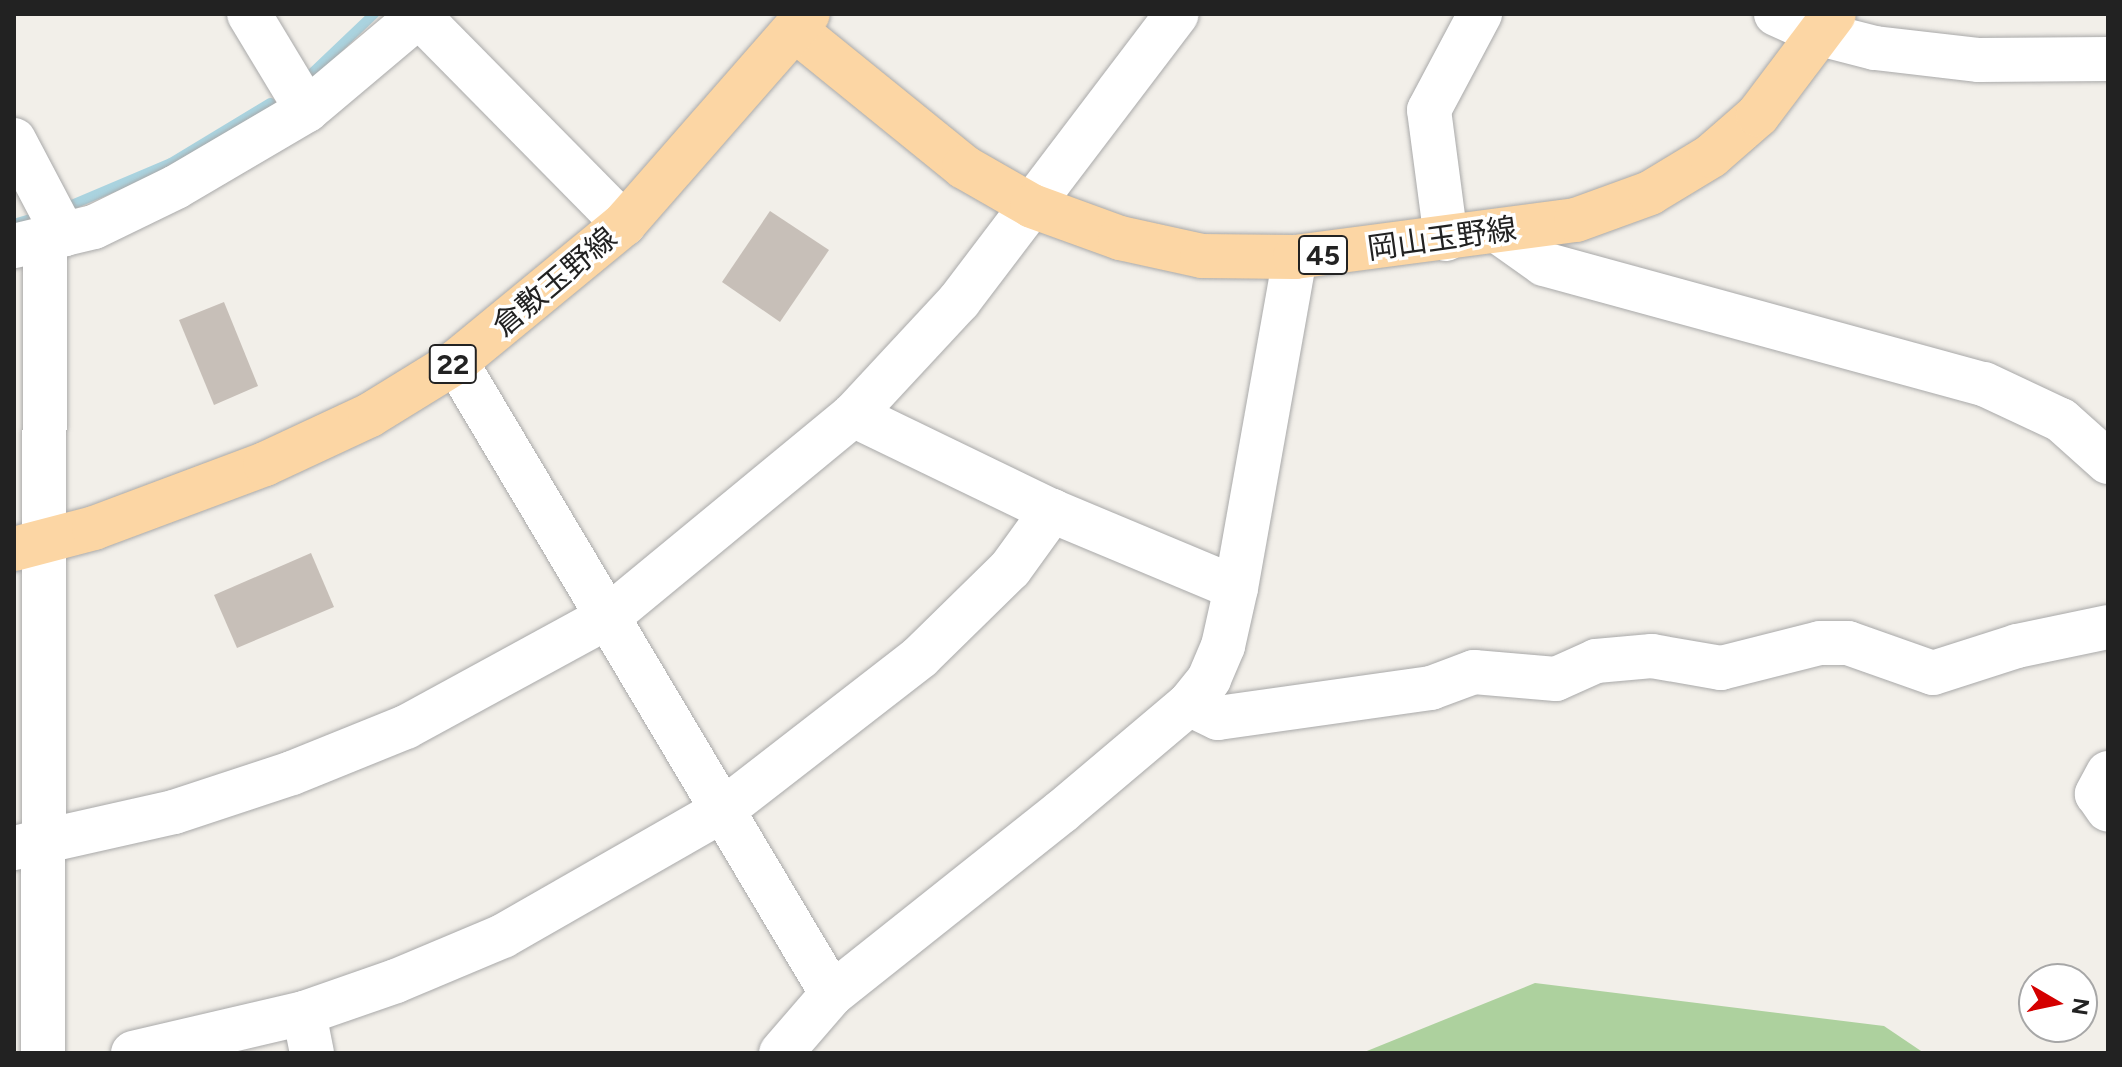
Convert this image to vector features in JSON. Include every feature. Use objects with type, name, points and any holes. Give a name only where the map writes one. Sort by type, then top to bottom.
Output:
[{"type":"main road","name":"岡山玉野線","points":[[802,22],[964,167],[1032,206],[1120,238],[1202,256],[1295,257],[1576,220],[1650,193],[1711,156],[1758,115],[1827,24]]},
{"type":"main road","name":"倉敷玉野線","points":[[28,547],[265,464],[370,415],[456,362],[624,224],[802,22]]},
{"type":"street","points":[[249,14],[307,110]]},
{"type":"street","points":[[27,846],[174,812],[292,773],[406,727],[608,617],[853,415],[959,301],[1177,14]]},
{"type":"street","points":[[1446,239],[1429,110],[1480,14]]},
{"type":"street","points":[[1776,14],[1827,24],[1875,48],[1979,60],[2108,59]]},
{"type":"street","points":[[41,240],[94,227],[176,187],[307,110],[420,15],[624,224]]},
{"type":"street","points":[[14,140],[41,240],[28,547],[27,846],[43,1053]]},
{"type":"street","points":[[1499,232],[1544,264],[1984,384],[2061,420],[2108,462]]},
{"type":"street","points":[[781,1053],[832,994],[1189,704],[1209,679],[1223,646],[1236,588],[1295,257]]},
{"type":"street","points":[[456,362],[832,994]]},
{"type":"street","points":[[853,415],[1052,511],[1236,588]]},
{"type":"street","points":[[133,1053],[308,1033],[503,936],[723,810],[920,657],[1010,569],[1052,511]]},
{"type":"street","points":[[1189,704],[1218,718],[1431,688],[1474,672],[1556,679],[1596,661],[1652,656],[1721,668],[1820,643],[1848,643],[1933,673],[2017,646],[2108,627]]},
{"type":"street","points":[[2108,773],[2097,794],[2108,810]]},
{"type":"green space","points":[[1535,983],[1884,1026],[1924,1053],[1362,1053]]},
{"type":"building","points":[[770,211],[829,250],[780,322],[722,282]]},
{"type":"building","points":[[224,302],[258,386],[214,405],[179,320]]},
{"type":"building","points":[[311,553],[334,607],[237,648],[214,595]]},
{"type":"waterway","points":[[311,74],[374,14]]},
{"type":"waterway","points":[[62,209],[171,163],[270,103]]},
{"type":"waterway","points":[[14,224],[43,215]]}]
